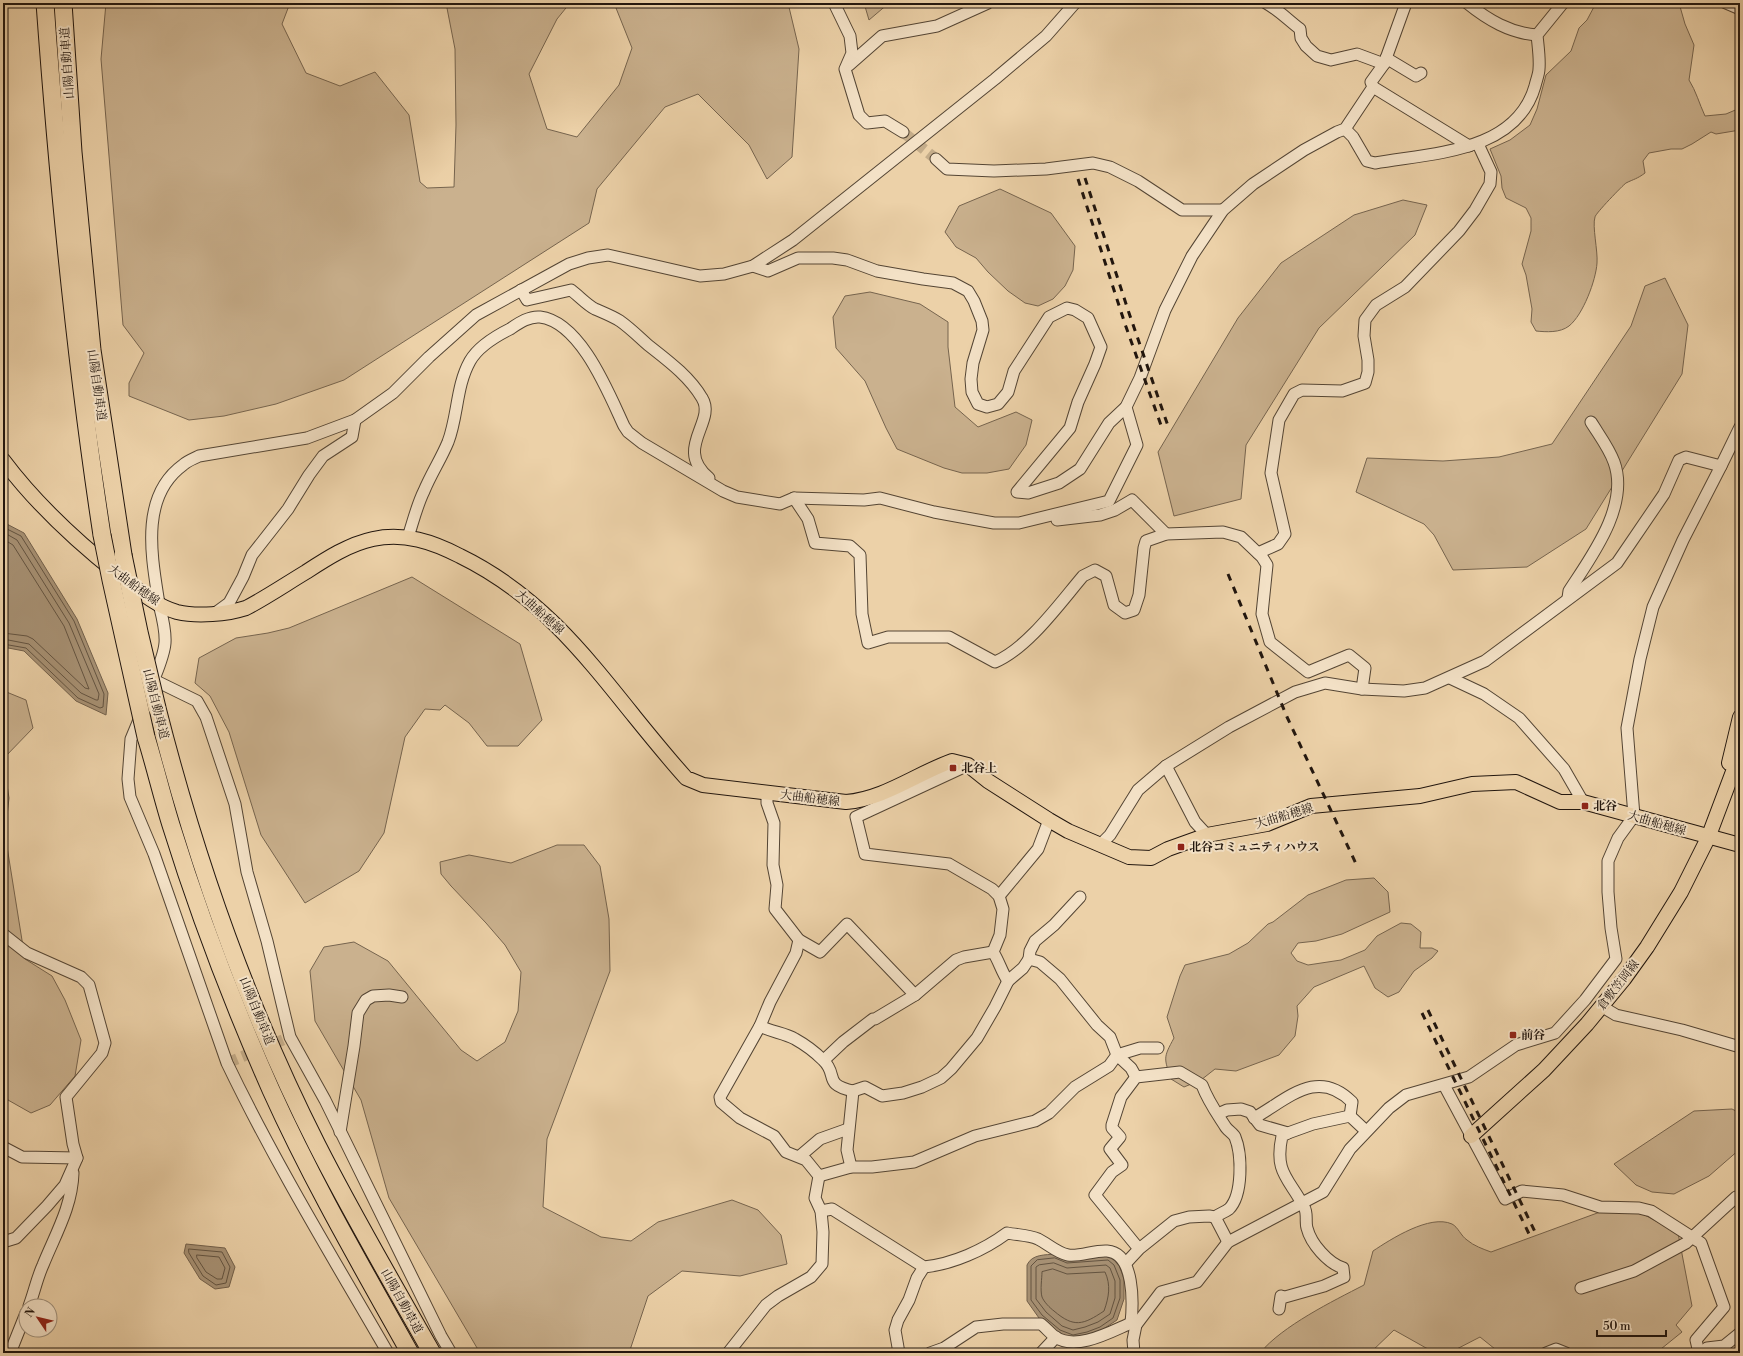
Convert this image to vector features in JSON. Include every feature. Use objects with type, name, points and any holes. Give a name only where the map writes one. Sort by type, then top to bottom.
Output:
[{"type":"highway","name":"山陽自動車道","points":[[45,3],[56,154],[76,352],[102,535],[146,737],[171,825],[205,926],[266,1078],[302,1155],[356,1257],[410,1353]]},
{"type":"highway","name":"山陽自動車道","points":[[63,3],[73,152],[92,350],[123,554],[157,708],[187,817],[222,922],[259,1017],[318,1146],[432,1353]]},
{"type":"main road","name":"大曲船穂線","points":[[3,460],[37,502],[96,556],[142,594],[160,605],[178,612],[214,614],[231,613],[246,608],[330,557],[372,539],[390,536],[408,537],[447,549],[472,562],[522,594],[542,611],[597,670],[686,778],[703,785],[846,802],[859,801],[880,794],[952,761],[968,765],[988,781],[1049,820],[1100,845],[1129,857],[1151,858],[1168,849],[1207,835],[1267,824],[1311,806],[1420,796],[1472,784],[1516,782],[1560,802],[1583,802],[1708,838],[1740,845]]},
{"type":"main road","name":"倉敷笠岡線","points":[[1720,803],[1740,717]]},
{"type":"main road","name":"倉敷笠岡線","points":[[1471,1136],[1544,1070],[1601,1006],[1647,947],[1680,892],[1708,838],[1740,753]]},
{"type":"street","points":[[834,3],[850,36],[852,53],[845,69],[859,115],[867,123],[885,121],[903,132]]},
{"type":"street","points":[[845,69],[866,48],[882,36],[937,26],[988,3]]},
{"type":"street","points":[[388,1353],[316,1229],[242,1095],[227,1063],[154,854],[130,797],[128,778],[131,739],[154,680],[165,643],[151,536],[153,512],[158,494],[170,477],[183,464],[199,456],[307,438],[355,420],[393,393],[471,318],[569,264],[588,258],[608,255],[700,276],[724,274],[753,266],[793,240],[996,79],[1046,36],[1075,3]]},
{"type":"street","points":[[1266,3],[1278,9],[1291,23],[1300,29],[1301,38],[1306,46],[1317,56],[1331,60],[1357,54],[1385,61],[1416,76],[1421,73]]},
{"type":"street","points":[[1258,553],[1278,544],[1284,534],[1272,473],[1279,420],[1294,394],[1302,390],[1342,391],[1364,383],[1368,372],[1368,360],[1364,336],[1365,320],[1376,305],[1405,287],[1459,231],[1476,210],[1490,184],[1491,172],[1474,145],[1373,87],[1371,82],[1385,61],[1406,3]]},
{"type":"street","points":[[1467,3],[1484,16],[1510,30],[1524,34],[1537,35]]},
{"type":"street","points":[[1345,130],[1353,137],[1367,161],[1375,163],[1434,154],[1474,145],[1499,134],[1518,117],[1531,99],[1539,69],[1537,35],[1563,3]]},
{"type":"street","points":[[1726,3],[1740,9]]},
{"type":"street","points":[[753,266],[768,271],[798,258],[833,258],[847,260],[877,271],[923,280],[953,283],[968,291],[974,301],[982,321],[982,330],[973,363],[971,379],[972,392],[978,404],[987,408],[998,404],[1008,392],[1014,370],[1049,317],[1067,308],[1075,310],[1088,318],[1101,347],[1078,402],[1070,428],[1018,492],[1028,493],[1059,483],[1080,469],[1109,424],[1126,407],[1140,378],[1165,310],[1192,256],[1223,210],[1253,184],[1291,158],[1337,132],[1345,130],[1373,87]]},
{"type":"street","points":[[936,160],[947,169],[994,171],[1046,169],[1093,163],[1110,167],[1138,181],[1182,210],[1223,210]]},
{"type":"street","points":[[521,290],[527,300],[572,290],[594,308],[622,323],[678,370],[703,398],[706,411],[696,437],[695,460],[704,475],[723,491]]},
{"type":"street","points":[[408,537],[423,492],[448,441],[465,372],[471,359],[479,349],[506,330],[528,318],[540,317],[551,321],[570,334],[584,348],[596,368],[628,432],[642,443],[723,491],[737,497],[772,503],[780,504],[794,498],[864,500],[880,498],[934,512],[994,523],[1020,523],[1109,501],[1137,445],[1126,407]]},
{"type":"street","points":[[214,614],[229,603],[252,556],[288,509],[309,475],[323,456],[352,437],[355,420]]},
{"type":"street","points":[[1568,599],[1569,591],[1602,542],[1615,505],[1618,484],[1614,462],[1591,422]]},
{"type":"street","points":[[930,1353],[944,1348],[976,1327],[1003,1324],[1041,1324],[1056,1337],[1068,1342],[1084,1341],[1133,1324],[1161,1292],[1197,1282],[1228,1242],[1323,1192],[1350,1149],[1389,1108],[1406,1095],[1469,1077],[1516,1045],[1555,1034],[1585,1000],[1616,959],[1611,928],[1608,892],[1608,861],[1618,838],[1634,816],[1627,728],[1653,607],[1683,540],[1740,427]]},
{"type":"street","points":[[1100,845],[1110,835],[1138,790],[1166,766],[1229,727],[1294,692],[1325,683],[1362,689],[1404,691],[1425,688],[1485,661],[1617,563],[1664,494],[1679,460],[1686,457],[1721,466]]},
{"type":"street","points":[[794,498],[808,519],[815,543],[850,546],[860,555],[862,614],[868,643],[888,637],[949,637],[995,662],[1008,657],[1026,641],[1083,576],[1095,570],[1106,576],[1114,605],[1125,614],[1134,610],[1139,595],[1146,541],[1166,534],[1223,532],[1241,537],[1258,553],[1267,565],[1262,614],[1270,642],[1308,672],[1349,655],[1365,668],[1362,689]]},
{"type":"street","points":[[1038,519],[1043,523],[1100,515],[1115,510],[1132,500],[1166,534]]},
{"type":"street","points":[[1450,678],[1484,694],[1519,718],[1564,769],[1583,802]]},
{"type":"street","points":[[154,680],[197,701],[206,717],[235,804],[247,872],[267,941],[290,1037],[325,1100],[441,1336],[451,1353]]},
{"type":"street","points":[[968,765],[856,817],[865,854],[949,864],[992,889],[999,896],[1003,909],[1003,923],[993,952],[1008,981]]},
{"type":"street","points":[[1166,766],[1195,822],[1207,835]]},
{"type":"street","points":[[767,793],[767,803],[774,823],[773,865],[777,885],[776,909],[799,940],[820,952],[847,924],[915,995]]},
{"type":"street","points":[[999,896],[1038,849],[1049,820]]},
{"type":"street","points":[[760,1026],[771,1032],[794,1038],[824,1060],[835,1084],[840,1088],[853,1091],[865,1087],[882,1096],[903,1093],[922,1087],[941,1078],[951,1069],[978,1038],[1008,981],[1023,968],[1029,959],[1030,951],[1036,941],[1054,925],[1080,897]]},
{"type":"street","points":[[3,934],[27,953],[81,977],[89,985],[105,1043],[102,1053],[66,1097],[75,1162],[72,1187],[67,1210],[42,1266],[32,1298]]},
{"type":"street","points":[[728,1353],[766,1305],[778,1296],[811,1277],[822,1264],[821,1211],[815,1198],[819,1176],[806,1160],[800,1156],[786,1152],[774,1136],[740,1118],[721,1102],[720,1097],[760,1026],[770,1002],[796,952],[799,940]]},
{"type":"street","points":[[824,1060],[843,1042],[873,1018],[875,1019],[887,1013],[915,995],[956,960],[964,956],[993,952]]},
{"type":"street","points":[[1029,959],[1040,962],[1060,979],[1097,1025],[1110,1037],[1118,1055],[1131,1068],[1136,1077]]},
{"type":"street","points":[[340,1132],[358,1013],[366,1000],[373,996],[389,995],[402,997]]},
{"type":"street","points":[[1601,1006],[1616,1015],[1682,1030],[1740,1047]]},
{"type":"street","points":[[819,1176],[851,1167],[872,1167],[914,1162],[975,1136],[1035,1121],[1049,1112],[1075,1087],[1109,1066],[1118,1055],[1140,1048],[1158,1048]]},
{"type":"street","points":[[1126,1263],[1139,1249],[1174,1221],[1189,1217],[1215,1217],[1228,1209],[1236,1200],[1240,1165],[1235,1137],[1213,1109],[1202,1085],[1180,1072],[1136,1077],[1121,1097],[1112,1125],[1112,1128],[1120,1137],[1110,1149],[1122,1165],[1112,1172],[1095,1195],[1139,1249]]},
{"type":"street","points":[[1444,1085],[1505,1199],[1522,1192],[1563,1195],[1600,1207],[1639,1208],[1651,1211],[1694,1237],[1701,1243],[1724,1307],[1696,1340],[1700,1353],[1707,1348],[1724,1346],[1740,1333]]},
{"type":"street","points":[[1254,1118],[1301,1089],[1316,1086],[1331,1089],[1345,1095],[1352,1102],[1350,1116]]},
{"type":"street","points":[[851,1167],[847,1150],[853,1091]]},
{"type":"street","points":[[1218,1114],[1227,1110],[1241,1109],[1250,1112],[1260,1125],[1288,1132]]},
{"type":"street","points":[[1350,1116],[1366,1131]]},
{"type":"street","points":[[1279,1309],[1281,1296],[1285,1297],[1317,1288],[1344,1277],[1343,1268],[1328,1260],[1310,1238],[1306,1227],[1305,1209],[1285,1177],[1280,1165],[1279,1149],[1282,1136],[1288,1132],[1313,1124],[1350,1116]]},
{"type":"street","points":[[800,1156],[820,1139],[848,1129]]},
{"type":"street","points":[[3,1147],[22,1157],[75,1162]]},
{"type":"street","points":[[3,1242],[16,1238],[47,1206],[65,1185],[75,1162]]},
{"type":"street","points":[[1581,1288],[1634,1271],[1686,1243],[1736,1198]]},
{"type":"street","points":[[821,1211],[832,1209],[924,1267],[936,1266],[972,1253],[993,1244],[1007,1233],[1036,1238],[1061,1253],[1069,1255],[1109,1251],[1116,1254],[1126,1263],[1133,1303],[1134,1353]]},
{"type":"street","points":[[1215,1217],[1228,1242]]},
{"type":"street","points":[[899,1353],[895,1330],[898,1320],[909,1300],[917,1278],[924,1267]]},
{"type":"street","points":[[12,1353],[12,1348],[18,1333]]},
{"type":"street","points":[[1041,1353],[1056,1337]]},
{"type":"street","points":[[1546,1353],[1556,1349],[1566,1353]]},
{"type":"shaded area","points":[[106,3],[290,3],[282,24],[306,73],[340,86],[375,72],[409,115],[420,182],[427,188],[454,187],[456,125],[455,49],[446,3],[570,3],[557,19],[529,74],[547,129],[577,137],[619,85],[632,48],[614,3],[788,3],[799,49],[792,157],[767,179],[749,145],[698,94],[665,107],[597,189],[589,223],[344,380],[276,404],[224,416],[189,420],[129,396],[129,383],[144,353],[123,325],[101,59]]},
{"type":"shaded area","points":[[864,3],[889,3],[869,20]]},
{"type":"shaded area","points":[[1596,3],[1679,3],[1685,24],[1694,45],[1689,80],[1705,116],[1726,114],[1740,108],[1740,130],[1716,134],[1711,132],[1682,149],[1671,149],[1649,153],[1643,161],[1645,173],[1626,183],[1604,205],[1595,217],[1594,226],[1597,258],[1596,270],[1588,297],[1579,314],[1569,326],[1561,330],[1548,332],[1536,331],[1531,322],[1532,309],[1526,275],[1522,264],[1531,231],[1531,218],[1526,208],[1506,198],[1502,188],[1501,176],[1490,149],[1510,140],[1530,125],[1537,109],[1546,75],[1571,51],[1579,28],[1587,20]]},
{"type":"shaded area","points":[[1000,189],[1051,213],[1075,246],[1073,270],[1065,286],[1053,299],[1038,306],[1025,303],[1008,291],[976,258],[956,247],[945,232],[959,206]]},
{"type":"shaded area","points":[[1403,200],[1427,205],[1415,235],[1319,328],[1246,445],[1241,499],[1174,516],[1158,452],[1238,318],[1281,263],[1354,215]]},
{"type":"shaded area","points":[[1665,278],[1688,325],[1682,374],[1586,529],[1527,567],[1453,570],[1434,535],[1424,524],[1356,492],[1367,458],[1443,461],[1499,457],[1552,444],[1631,326],[1645,286]]},
{"type":"shaded area","points":[[870,292],[920,304],[948,322],[948,347],[955,407],[978,427],[1016,412],[1032,420],[1026,445],[1009,469],[987,473],[962,473],[944,468],[897,449],[865,381],[836,348],[833,317],[845,296]]},
{"type":"shaded area","points":[[412,577],[520,644],[542,720],[518,746],[487,746],[469,723],[445,705],[440,710],[425,709],[405,737],[384,833],[359,871],[305,903],[261,835],[229,732],[210,696],[195,683],[199,658],[236,638],[289,628]]},
{"type":"shaded area","points":[[4,691],[26,700],[33,728],[3,759]]},
{"type":"shaded area","points":[[3,759],[9,798],[5,834],[25,959],[52,976],[65,1000],[81,1040],[75,1076],[50,1105],[31,1113],[8,1100],[3,1093]]},
{"type":"shaded area","points":[[557,845],[584,845],[600,866],[609,919],[610,971],[547,1139],[543,1207],[601,1237],[631,1241],[658,1222],[732,1200],[758,1210],[781,1235],[787,1264],[740,1276],[682,1271],[648,1296],[629,1353],[480,1353],[389,1198],[361,1100],[315,1021],[310,971],[324,947],[354,942],[388,961],[461,1050],[477,1061],[505,1042],[518,1011],[521,972],[505,945],[441,874],[440,862],[469,855],[511,863]]},
{"type":"shaded area","points":[[1374,878],[1388,892],[1390,912],[1342,934],[1316,941],[1298,943],[1291,953],[1297,961],[1308,965],[1341,960],[1365,950],[1377,936],[1401,923],[1411,924],[1421,932],[1420,948],[1432,948],[1438,951],[1432,958],[1414,971],[1399,992],[1388,997],[1375,988],[1364,966],[1314,987],[1297,1006],[1298,1016],[1295,1036],[1279,1055],[1236,1071],[1215,1069],[1201,1080],[1184,1087],[1171,1079],[1166,1062],[1166,1054],[1174,1038],[1167,1017],[1185,965],[1229,954],[1248,943],[1268,924],[1273,922],[1308,895],[1346,880]]},
{"type":"shaded area","points":[[1732,1109],[1740,1113],[1740,1149],[1709,1176],[1674,1194],[1652,1192],[1636,1185],[1614,1164],[1694,1111]]},
{"type":"shaded area","points":[[1600,1212],[1641,1213],[1678,1233],[1692,1306],[1676,1325],[1682,1332],[1656,1353],[1573,1353],[1571,1349],[1557,1345],[1535,1353],[1500,1353],[1480,1337],[1449,1353],[1435,1353],[1394,1330],[1370,1353],[1260,1353],[1281,1333],[1294,1324],[1323,1306],[1364,1285],[1373,1251],[1411,1229],[1433,1222],[1452,1224],[1470,1242],[1491,1252]]},
{"type":"water","points":[[3,522],[24,533],[77,619],[108,693],[106,715],[76,701],[24,651],[3,647]]},
{"type":"water","points":[[186,1244],[225,1248],[235,1267],[229,1287],[215,1289],[200,1279],[184,1253]]},
{"type":"water","points":[[1056,1254],[1088,1257],[1109,1256],[1118,1262],[1124,1279],[1124,1299],[1117,1320],[1102,1330],[1073,1339],[1057,1334],[1039,1318],[1027,1301],[1027,1265],[1029,1261],[1035,1257]]},
{"type":"tunnel","points":[[903,132],[936,159]]},
{"type":"tunnel","points":[[227,1063],[290,1037]]},
{"type":"railway","points":[[1085,178],[1168,426]]},
{"type":"railway","points":[[1078,179],[1125,324],[1162,428]]},
{"type":"railway","points":[[1228,574],[1287,717],[1358,868]]},
{"type":"railway","points":[[1428,1010],[1537,1236]]},
{"type":"railway","points":[[1422,1013],[1531,1238]]},
{"type":"place","name":"北谷上","points":[[953,768]]},
{"type":"place","name":"北谷","points":[[1585,806]]},
{"type":"place","name":"北谷コミュニティハウス","points":[[1181,847]]},
{"type":"place","name":"前谷","points":[[1513,1035]]}]
